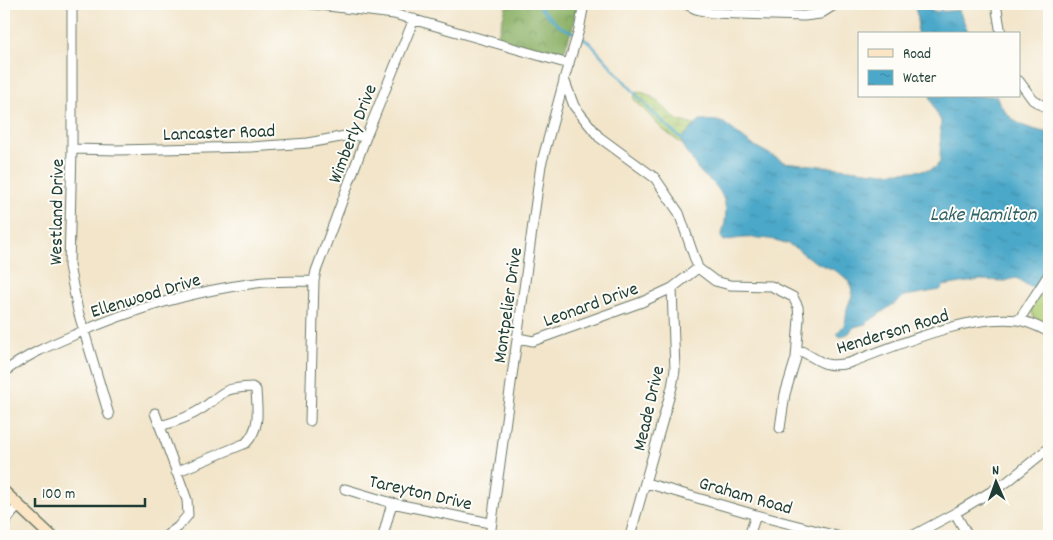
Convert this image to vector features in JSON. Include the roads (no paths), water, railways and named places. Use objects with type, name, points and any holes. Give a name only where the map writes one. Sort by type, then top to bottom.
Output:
[{"type":"main road","points":[[4,492],[51,536]]},
{"type":"street","name":"Westland Drive","points":[[72,4],[72,149],[69,266],[83,330],[109,415]]},
{"type":"street","points":[[312,4],[394,14],[569,64]]},
{"type":"street","points":[[584,4],[579,30],[564,79],[574,106],[599,137],[655,178],[679,213],[698,268],[715,282],[730,285],[771,286],[793,297],[798,307],[797,349],[785,394],[780,428]]},
{"type":"street","points":[[686,4],[711,13],[804,16],[820,14],[836,4]]},
{"type":"street","points":[[996,4],[1001,32]]},
{"type":"street","name":"Wimberly Drive","points":[[314,281],[366,137],[414,19]]},
{"type":"street","name":"Montpelier Drive","points":[[490,536],[490,523],[518,338],[541,165],[564,79]]},
{"type":"street","points":[[1020,81],[1034,100],[1049,110]]},
{"type":"street","name":"Lancaster Road","points":[[72,149],[251,148],[308,143],[351,135],[366,137]]},
{"type":"street","points":[[672,288],[698,268]]},
{"type":"street","points":[[1019,320],[1049,274]]},
{"type":"street","points":[[310,420],[314,281]]},
{"type":"street","name":"Ellenwood Drive","points":[[4,372],[17,362],[83,330],[195,293],[258,282],[314,281]]},
{"type":"street","name":"Leonard Drive","points":[[518,338],[533,340],[549,335],[642,302],[672,288]]},
{"type":"street","name":"Meade Drive","points":[[630,536],[646,483],[675,370],[672,288]]},
{"type":"street","name":"Henderson Road","points":[[797,349],[821,363],[835,366],[849,363],[934,333],[978,321],[1019,320],[1049,332]]},
{"type":"street","points":[[160,426],[184,419],[226,390],[252,387],[256,390],[257,425],[253,435],[246,443],[176,472]]},
{"type":"street","points":[[155,413],[187,500],[188,514],[178,527],[166,536]]},
{"type":"street","points":[[912,536],[955,514],[1007,482],[1049,448]]},
{"type":"street","name":"Graham Road","points":[[646,483],[837,536]]},
{"type":"street","name":"Tareyton Drive","points":[[345,489],[392,503],[490,523]]},
{"type":"street","points":[[383,536],[392,503]]},
{"type":"street","points":[[4,522],[18,506]]},
{"type":"street","points":[[955,514],[968,536]]},
{"type":"street","points":[[749,536],[756,515]]},
{"type":"water","points":[[914,4],[922,4],[934,11],[959,10],[968,32],[917,32],[918,19]]},
{"type":"water","name":"Lake Hamilton","points":[[931,98],[997,98],[1011,118],[1024,126],[1049,133],[1049,270],[1035,290],[1016,278],[1004,281],[980,280],[943,286],[940,290],[905,296],[865,324],[854,327],[849,333],[840,337],[837,333],[845,322],[847,307],[852,295],[848,282],[839,273],[808,258],[795,248],[776,240],[741,238],[724,241],[721,237],[726,208],[722,195],[718,188],[696,167],[685,150],[682,138],[700,120],[717,121],[724,123],[751,144],[784,162],[885,173],[929,170],[936,167],[940,162],[941,121]]},
{"type":"waterway","points":[[536,4],[559,26],[575,33],[590,43],[652,112],[679,137],[685,140]]},
{"type":"waterway","points":[[941,4],[941,15]]}]
